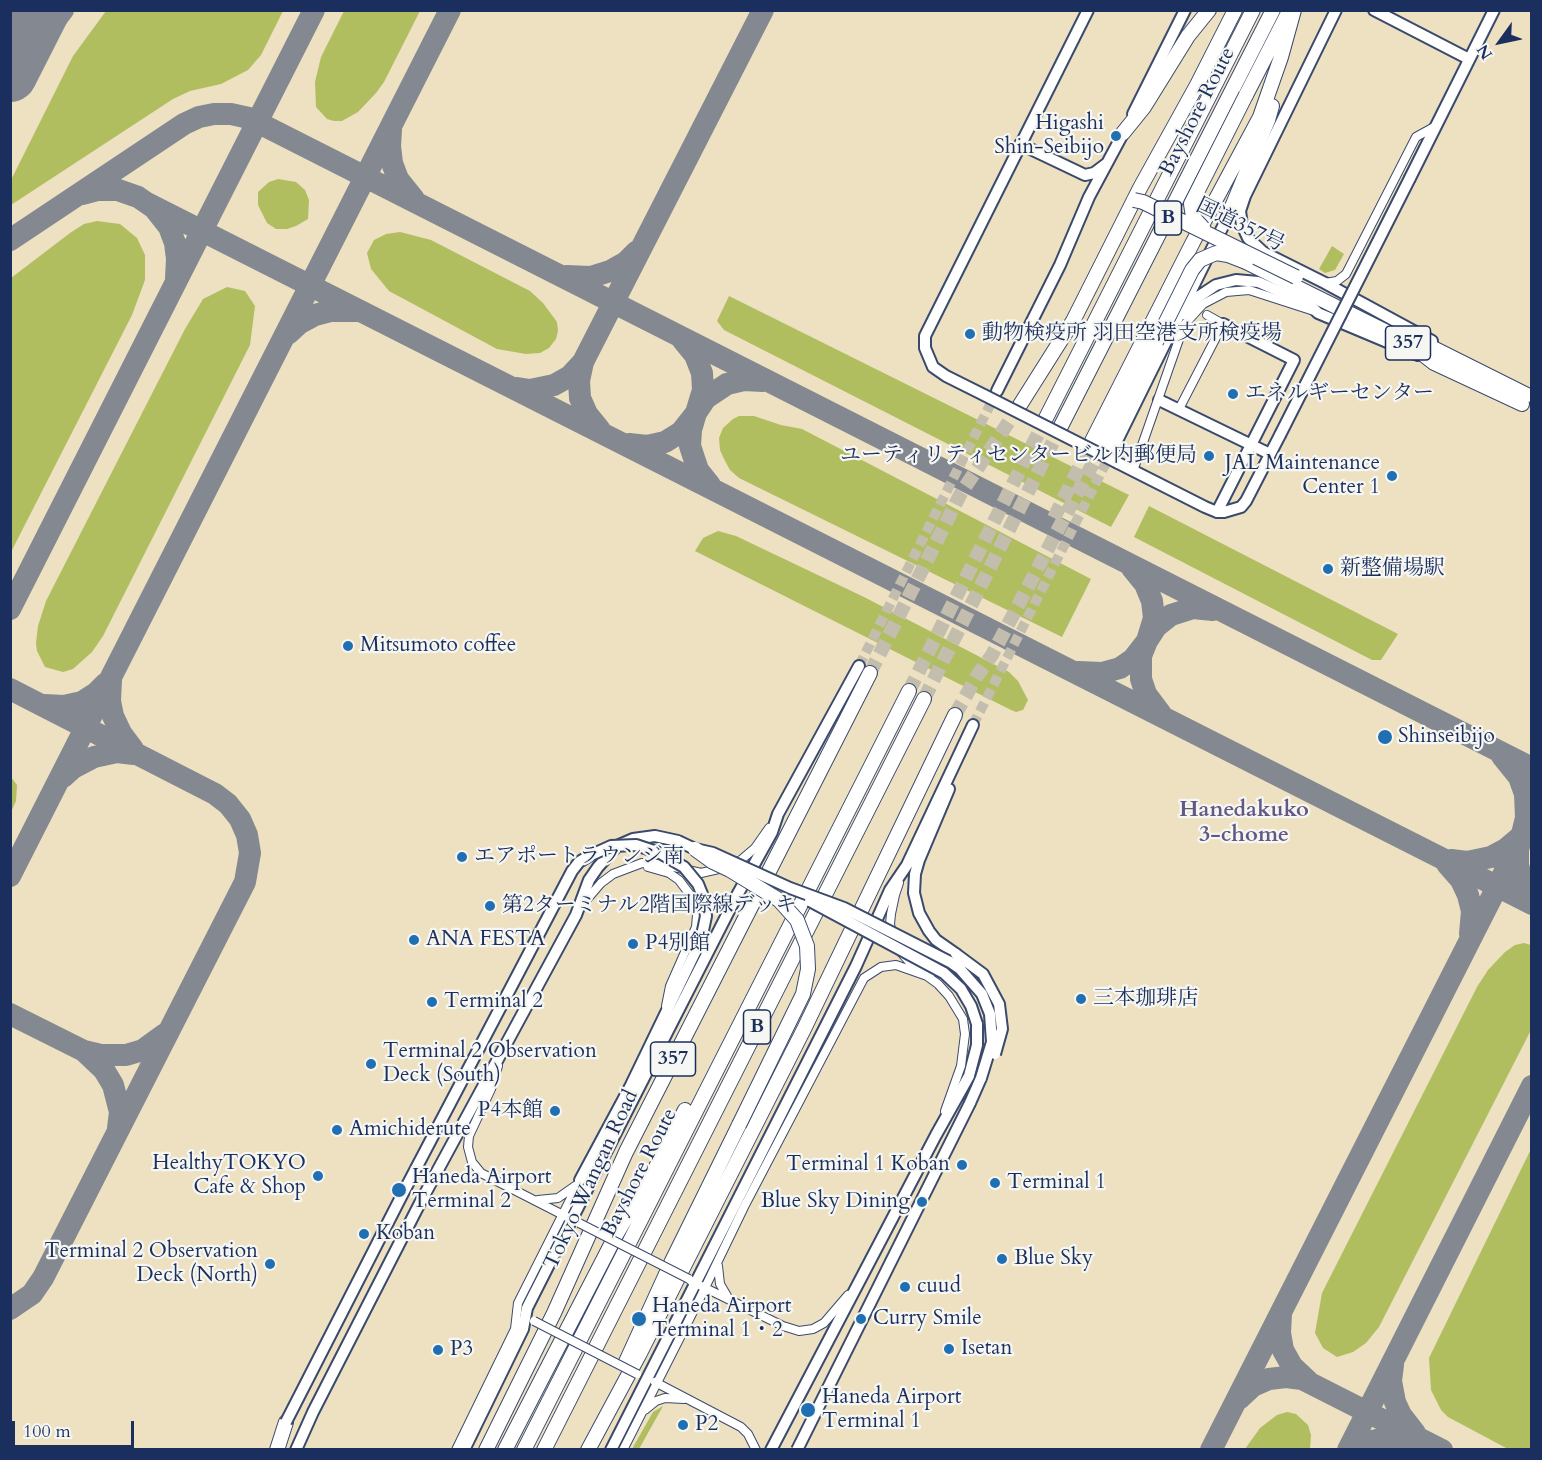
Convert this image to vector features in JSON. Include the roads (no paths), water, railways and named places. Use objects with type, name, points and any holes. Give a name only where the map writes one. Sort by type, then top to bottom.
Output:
[{"type":"highway","points":[[1124,133],[1144,107],[1188,36],[1209,10]]},
{"type":"highway","points":[[1020,405],[1073,321],[1235,10]]},
{"type":"highway","name":"Bayshore Route","points":[[1046,418],[1253,10]]},
{"type":"highway","name":"Bayshore Route","points":[[1061,426],[1273,10]]},
{"type":"highway","points":[[1225,241],[1195,221],[1191,213],[1191,204],[1289,10]]},
{"type":"highway","points":[[1102,446],[1193,242],[1260,117],[1281,57],[1294,10]]},
{"type":"highway","points":[[1228,214],[1268,120],[1280,75],[1281,57]]},
{"type":"highway","name":"国道357号","points":[[1134,200],[1141,207],[1246,262],[1294,281],[1500,381],[1525,400],[1434,363],[1407,342],[1294,281],[1225,241],[1143,202],[1134,200]]},
{"type":"highway","name":"357","points":[[1102,446],[1192,270],[1200,260],[1216,253],[1246,262]]},
{"type":"highway","name":"Tokyo Wangan Road","points":[[486,1449],[554,1313],[626,1152],[864,669]]},
{"type":"highway","name":"Bayshore Route","points":[[524,1449],[909,691]]},
{"type":"highway","name":"Bayshore Route","points":[[544,1449],[924,699]]},
{"type":"highway","points":[[588,1449],[804,1029],[955,715]]},
{"type":"highway","points":[[613,1402],[630,1352],[672,1261],[803,994],[808,969],[807,946],[797,920],[779,900],[695,849]]},
{"type":"highway","points":[[505,1449],[616,1235],[655,1169],[718,1044],[755,992]]},
{"type":"highway","points":[[554,1449],[586,1380],[591,1355]]},
{"type":"highway","points":[[277,1449],[286,1422]]},
{"type":"street","points":[[1088,10],[925,336],[926,355],[938,372],[1217,512],[1233,511],[1246,501],[1494,10]]},
{"type":"street","points":[[997,392],[1060,265],[1089,197],[1124,133],[1185,10]]},
{"type":"street","points":[[1336,10],[1241,205],[1240,217],[1244,232],[1263,252],[1414,330],[1500,381]]},
{"type":"street","points":[[1374,10],[1469,59]]},
{"type":"street","points":[[1325,283],[1337,280],[1346,274],[1413,142],[1420,134],[1436,126]]},
{"type":"street","points":[[1019,146],[1085,175],[1100,169],[1108,162]]},
{"type":"street","points":[[1019,146],[1082,180],[1089,197]]},
{"type":"street","points":[[1174,327],[1228,214],[1263,156]]},
{"type":"street","points":[[1102,446],[1174,327],[1191,304],[1207,290],[1236,280],[1258,282],[1309,304],[1318,313]]},
{"type":"street","points":[[1133,471],[1184,325],[1203,304],[1226,292],[1250,290],[1318,313],[1434,363]]},
{"type":"street","points":[[1207,315],[1294,360],[1217,512]]},
{"type":"street","points":[[1179,409],[1223,324]]},
{"type":"street","points":[[1159,400],[1270,454]]},
{"type":"street","points":[[576,915],[601,883],[613,874],[642,863],[701,873],[716,871],[748,855],[778,814],[864,669]]},
{"type":"street","points":[[797,1449],[1000,1041],[1002,1017],[999,1004],[983,974],[936,940],[922,922],[916,903],[914,884],[919,860],[955,776],[970,730],[907,865],[895,895],[890,924],[892,935],[905,959],[930,977],[949,996],[963,1019],[961,1066],[936,1135]]},
{"type":"street","points":[[464,1449],[529,1319],[571,1219],[772,832],[778,814]]},
{"type":"street","points":[[294,1449],[420,1203],[576,915],[589,880],[617,846],[633,839],[655,836],[713,853],[789,888],[844,908],[950,962],[968,975],[982,994],[991,1021],[992,1042],[981,1078]]},
{"type":"street","points":[[270,1449],[572,871],[579,862],[611,846],[636,845],[660,853],[684,867],[698,884],[706,916],[701,940],[631,1085],[580,1180],[571,1190],[558,1198],[532,1199]]},
{"type":"street","points":[[611,1449],[856,966],[890,890],[907,865]]},
{"type":"street","points":[[632,867],[649,867],[669,873],[688,890],[694,900],[697,915],[692,937],[670,986],[664,1014]]},
{"type":"street","points":[[771,1449],[969,1076],[977,1045],[977,1024],[971,1006],[961,989],[944,973],[789,888]]},
{"type":"street","points":[[730,1299],[723,1292],[720,1284],[717,1270],[719,1260],[744,1207],[864,978],[875,970],[896,965],[930,977]]},
{"type":"street","points":[[502,1053],[491,1089],[469,1136],[469,1154],[481,1173],[783,1326],[799,1331],[813,1329],[824,1323],[857,1285]]},
{"type":"street","points":[[456,1449],[515,1329],[518,1303],[571,1219],[580,1180]]},
{"type":"street","points":[[697,1283],[719,1260]]},
{"type":"street","points":[[529,1319],[741,1427],[748,1434],[756,1449]]},
{"type":"street","points":[[623,1449],[640,1415],[647,1378]]},
{"type":"street","points":[[640,1415],[649,1406],[665,1398],[688,1399]]},
{"type":"tunnel","points":[[859,666],[996,393]]},
{"type":"tunnel","points":[[870,673],[961,493],[1020,405]]},
{"type":"tunnel","points":[[909,691],[1046,418]]},
{"type":"tunnel","points":[[924,699],[1061,426]]},
{"type":"tunnel","points":[[1054,518],[1092,441]]},
{"type":"tunnel","points":[[955,715],[992,655],[1102,446]]},
{"type":"tunnel","points":[[973,725],[1112,451]]},
{"type":"place","name":"Higashi Shin-Seibijo","points":[[1116,136]]},
{"type":"place","name":"動物検疫所 羽田空港支所検疫場","points":[[970,334]]},
{"type":"place","name":"エネルギーセンター","points":[[1233,394]]},
{"type":"place","name":"ユーティリティセンタービル内郵便局","points":[[1209,456]]},
{"type":"place","name":"JAL Maintenance Center 1","points":[[1392,476]]},
{"type":"place","name":"新整備場駅","points":[[1328,569]]},
{"type":"place","name":"Mitsumoto coffee","points":[[348,646]]},
{"type":"place","name":"Shinseibijo","points":[[1385,737]]},
{"type":"place","name":"エアポートラウンジ南","points":[[462,857]]},
{"type":"place","name":"第2ターミナル2階国際線デッキ","points":[[490,906]]},
{"type":"place","name":"ANA FESTA","points":[[414,940]]},
{"type":"place","name":"P4別館","points":[[633,944]]},
{"type":"place","name":"三本珈琲店","points":[[1081,999]]},
{"type":"place","name":"Terminal 2","points":[[432,1002]]},
{"type":"place","name":"Terminal 2 Observation Deck (South)","points":[[371,1064]]},
{"type":"place","name":"P4本館","points":[[555,1111]]},
{"type":"place","name":"Amichiderute","points":[[337,1130]]},
{"type":"place","name":"Terminal 1 Koban","points":[[962,1165]]},
{"type":"place","name":"HealthyTOKYO Cafe & Shop","points":[[318,1176]]},
{"type":"place","name":"Terminal 1","points":[[995,1183]]},
{"type":"place","name":"Haneda Airport Terminal 2","points":[[399,1190]]},
{"type":"place","name":"Blue Sky Dining","points":[[922,1202]]},
{"type":"place","name":"Koban","points":[[364,1234]]},
{"type":"place","name":"Blue Sky","points":[[1002,1259]]},
{"type":"place","name":"Terminal 2 Observation Deck (North)","points":[[270,1264]]},
{"type":"place","name":"cuud","points":[[905,1287]]},
{"type":"place","name":"Haneda Airport Terminal 1・2","points":[[639,1319]]},
{"type":"place","name":"Curry Smile","points":[[861,1319]]},
{"type":"place","name":"Isetan","points":[[949,1349]]},
{"type":"place","name":"P3","points":[[438,1350]]},
{"type":"place","name":"Haneda Airport Terminal 1","points":[[808,1410]]},
{"type":"place","name":"P2","points":[[683,1425]]},
{"type":"district","name":"Hanedakuko 3-chome","points":[[1244,824]]}]
